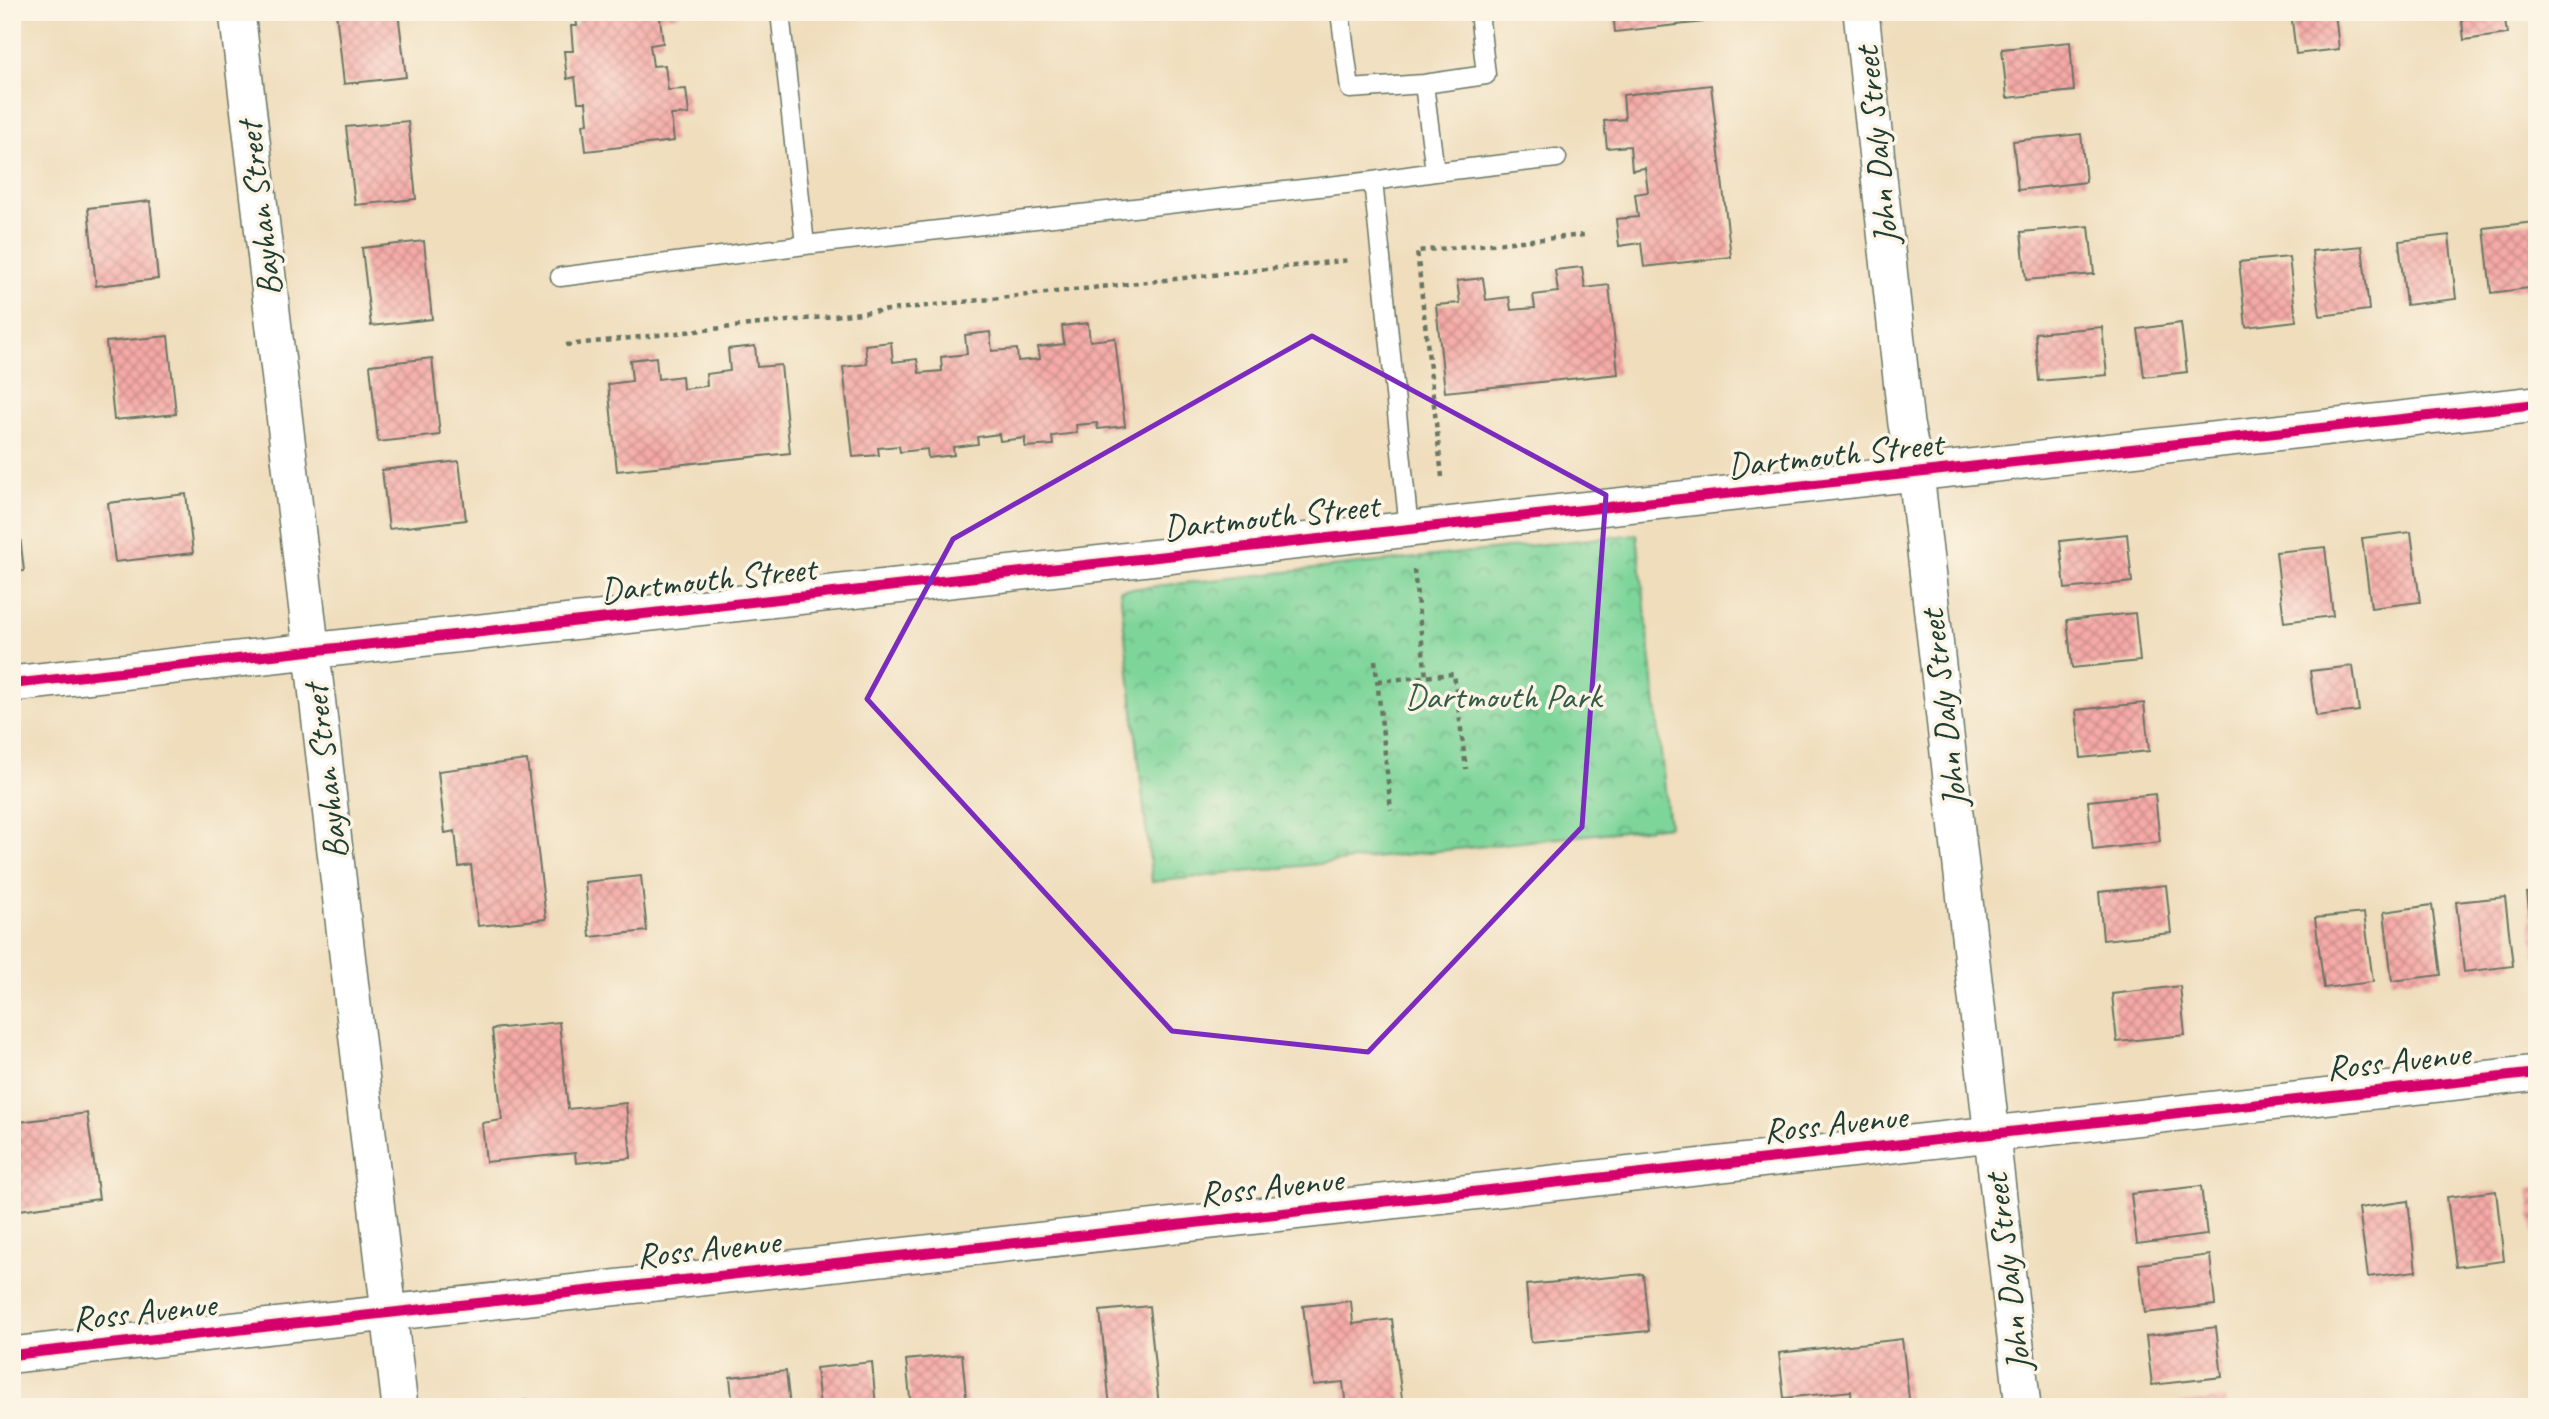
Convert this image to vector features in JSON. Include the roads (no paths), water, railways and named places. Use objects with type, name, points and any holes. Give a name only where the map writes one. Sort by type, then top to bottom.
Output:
[{"type":"street","name":"Bayhan Street","points":[[237,12],[400,1407]]},
{"type":"street","name":"John Daly Street","points":[[1861,12],[1906,424],[1916,473],[2023,1407]]},
{"type":"street","name":"Dartmouth Street","points":[[12,684],[2537,404]]},
{"type":"street","name":"Ross Avenue","points":[[12,1355],[2537,1073]]},
{"type":"lane","points":[[780,12],[806,245]]},
{"type":"lane","points":[[1340,12],[1350,89],[1424,84],[1486,75],[1479,12]]},
{"type":"lane","points":[[1424,84],[1435,172]]},
{"type":"lane","points":[[560,277],[806,245],[1557,158]]},
{"type":"lane","points":[[1373,181],[1398,398],[1409,529]]},
{"type":"park label","name":"Dartmouth Park","points":[[1503,696]]}]
